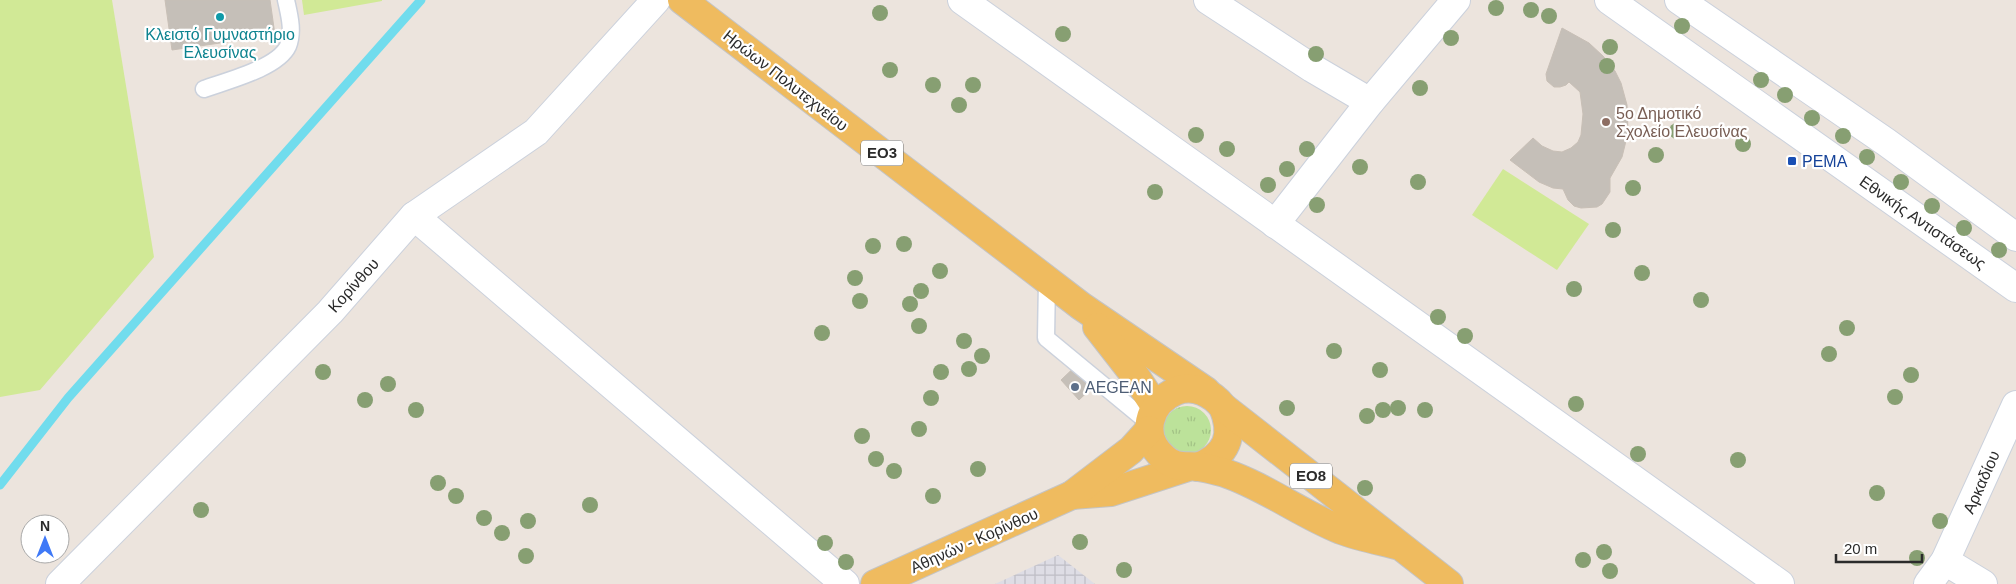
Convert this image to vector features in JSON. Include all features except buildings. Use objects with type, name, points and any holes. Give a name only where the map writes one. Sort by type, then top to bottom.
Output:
[{"type":"main road","name":"Ηρώων Πολυτεχνείου","points":[[682,0],[1081,306],[1216,400],[1448,584]]},
{"type":"main road","name":"Ηρώων Πολυτεχνείου","points":[[1081,306],[1130,370],[1152,420],[1151,441],[1164,459],[1174,465],[1224,473],[1253,485],[1342,530],[1400,546]]},
{"type":"main road","name":"Ηρώων Πολυτεχνείου","points":[[1152,420],[1166,396],[1180,389],[1195,389],[1216,400]]},
{"type":"main road","name":"ΕΟ8","points":[[1191,467],[1212,461],[1222,450],[1228,436],[1228,421],[1216,400]]},
{"type":"main road","name":"Αθηνών - Κορίνθου","points":[[875,584],[1072,495],[1131,450],[1152,420]]},
{"type":"main road","name":"Αθηνών - Κορίνθου","points":[[1072,495],[1111,492],[1150,478],[1191,467]]},
{"type":"street","name":"Κορίνθου","points":[[60,584],[330,312],[414,216],[536,132],[656,0]]},
{"type":"street","points":[[962,0],[1780,584]]},
{"type":"street","points":[[1208,0],[1312,68],[1370,102]]},
{"type":"street","points":[[1275,224],[1370,102],[1456,0]]},
{"type":"street","name":"Εθνικής Αντιστάσεως","points":[[1609,0],[2016,288]]},
{"type":"street","points":[[1679,0],[1886,142],[2016,237]]},
{"type":"street","points":[[414,216],[845,584]]},
{"type":"street","name":"Αρκαδίου","points":[[1928,584],[1945,561],[2016,405]]},
{"type":"street","points":[[1945,561],[1983,584]]},
{"type":"lane","points":[[204,89],[267,66],[288,46],[291,28],[286,0]]},
{"type":"lane","points":[[1047,280],[1046,338],[1152,420]]},
{"type":"shaded area","points":[[1058,555],[1095,584],[995,584]]},
{"type":"green space","points":[[0,0],[112,0],[154,257],[40,390],[0,397]]},
{"type":"green space","points":[[302,0],[382,0],[382,1],[304,15]]},
{"type":"green space","points":[[1503,169],[1589,224],[1557,270],[1472,215]]},
{"type":"green space","points":[[1187,406],[1196,408],[1204,413],[1209,421],[1211,430],[1209,439],[1204,447],[1196,452],[1187,454],[1178,452],[1170,447],[1165,439],[1163,430],[1165,421],[1170,413],[1178,408]]},
{"type":"waterway","points":[[0,485],[68,398],[421,0]]},
{"type":"place","name":"Κλειστό Γυμναστήριο Ελευσίνας","points":[[220,17]]},
{"type":"place","name":"5ο Δημοτικό Σχολείο Ελευσίνας","points":[[1606,122]]},
{"type":"place","name":"ΡΕΜΑ","points":[[1792,161]]},
{"type":"place","name":"AEGEAN","points":[[1075,387]]}]
